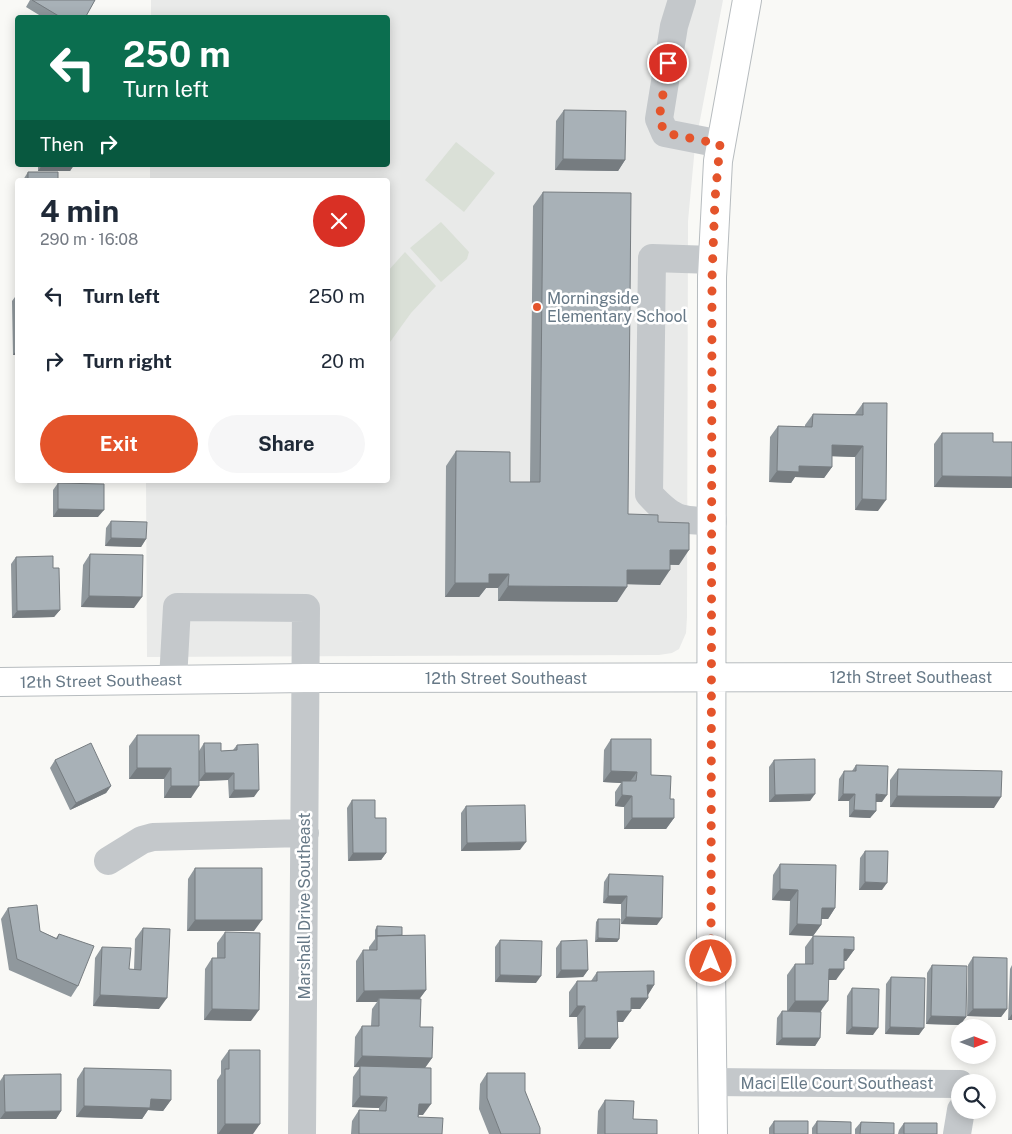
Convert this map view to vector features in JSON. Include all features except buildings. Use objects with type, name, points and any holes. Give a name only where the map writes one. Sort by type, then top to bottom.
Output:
[{"type":"main road","points":[[713,1134],[711,966],[713,260],[720,144],[747,0]]},
{"type":"main road","name":"12th Street Southeast","points":[[0,682],[305,678],[1012,677]]},
{"type":"street","points":[[682,0],[674,26],[659,119],[665,133],[720,144]]},
{"type":"street","points":[[713,260],[652,258],[649,494],[661,507],[682,520],[713,521]]},
{"type":"street","name":"Marshall Drive Southeast","points":[[173,680],[176,607],[306,608],[302,1134]]},
{"type":"street","points":[[108,861],[142,840],[153,837],[305,833]]},
{"type":"street","name":"Maci Elle Court Southeast","points":[[713,1082],[951,1084]]},
{"type":"street","points":[[957,1134],[960,1119]]},
{"type":"shaded area","name":"Morningside Elementary School","points":[[151,0],[723,0],[695,146],[688,221],[687,617],[686,633],[679,649],[672,653],[659,655],[147,657],[146,483],[390,483],[390,178],[150,178],[150,167],[390,167],[390,15],[151,15]]},
{"type":"shaded area","points":[[456,142],[495,173],[464,212],[425,180]]},
{"type":"shaded area","points":[[441,222],[469,252],[467,259],[441,282],[410,248]]},
{"type":"shaded area","points":[[405,252],[436,286],[411,313],[390,342],[390,269]]},
{"type":"place","name":"Morningside Elementary School","points":[[537,307]]},
{"type":"route","points":[[668,63],[659,119],[665,133],[720,144],[715,199],[712,277],[713,677],[711,961]]}]
